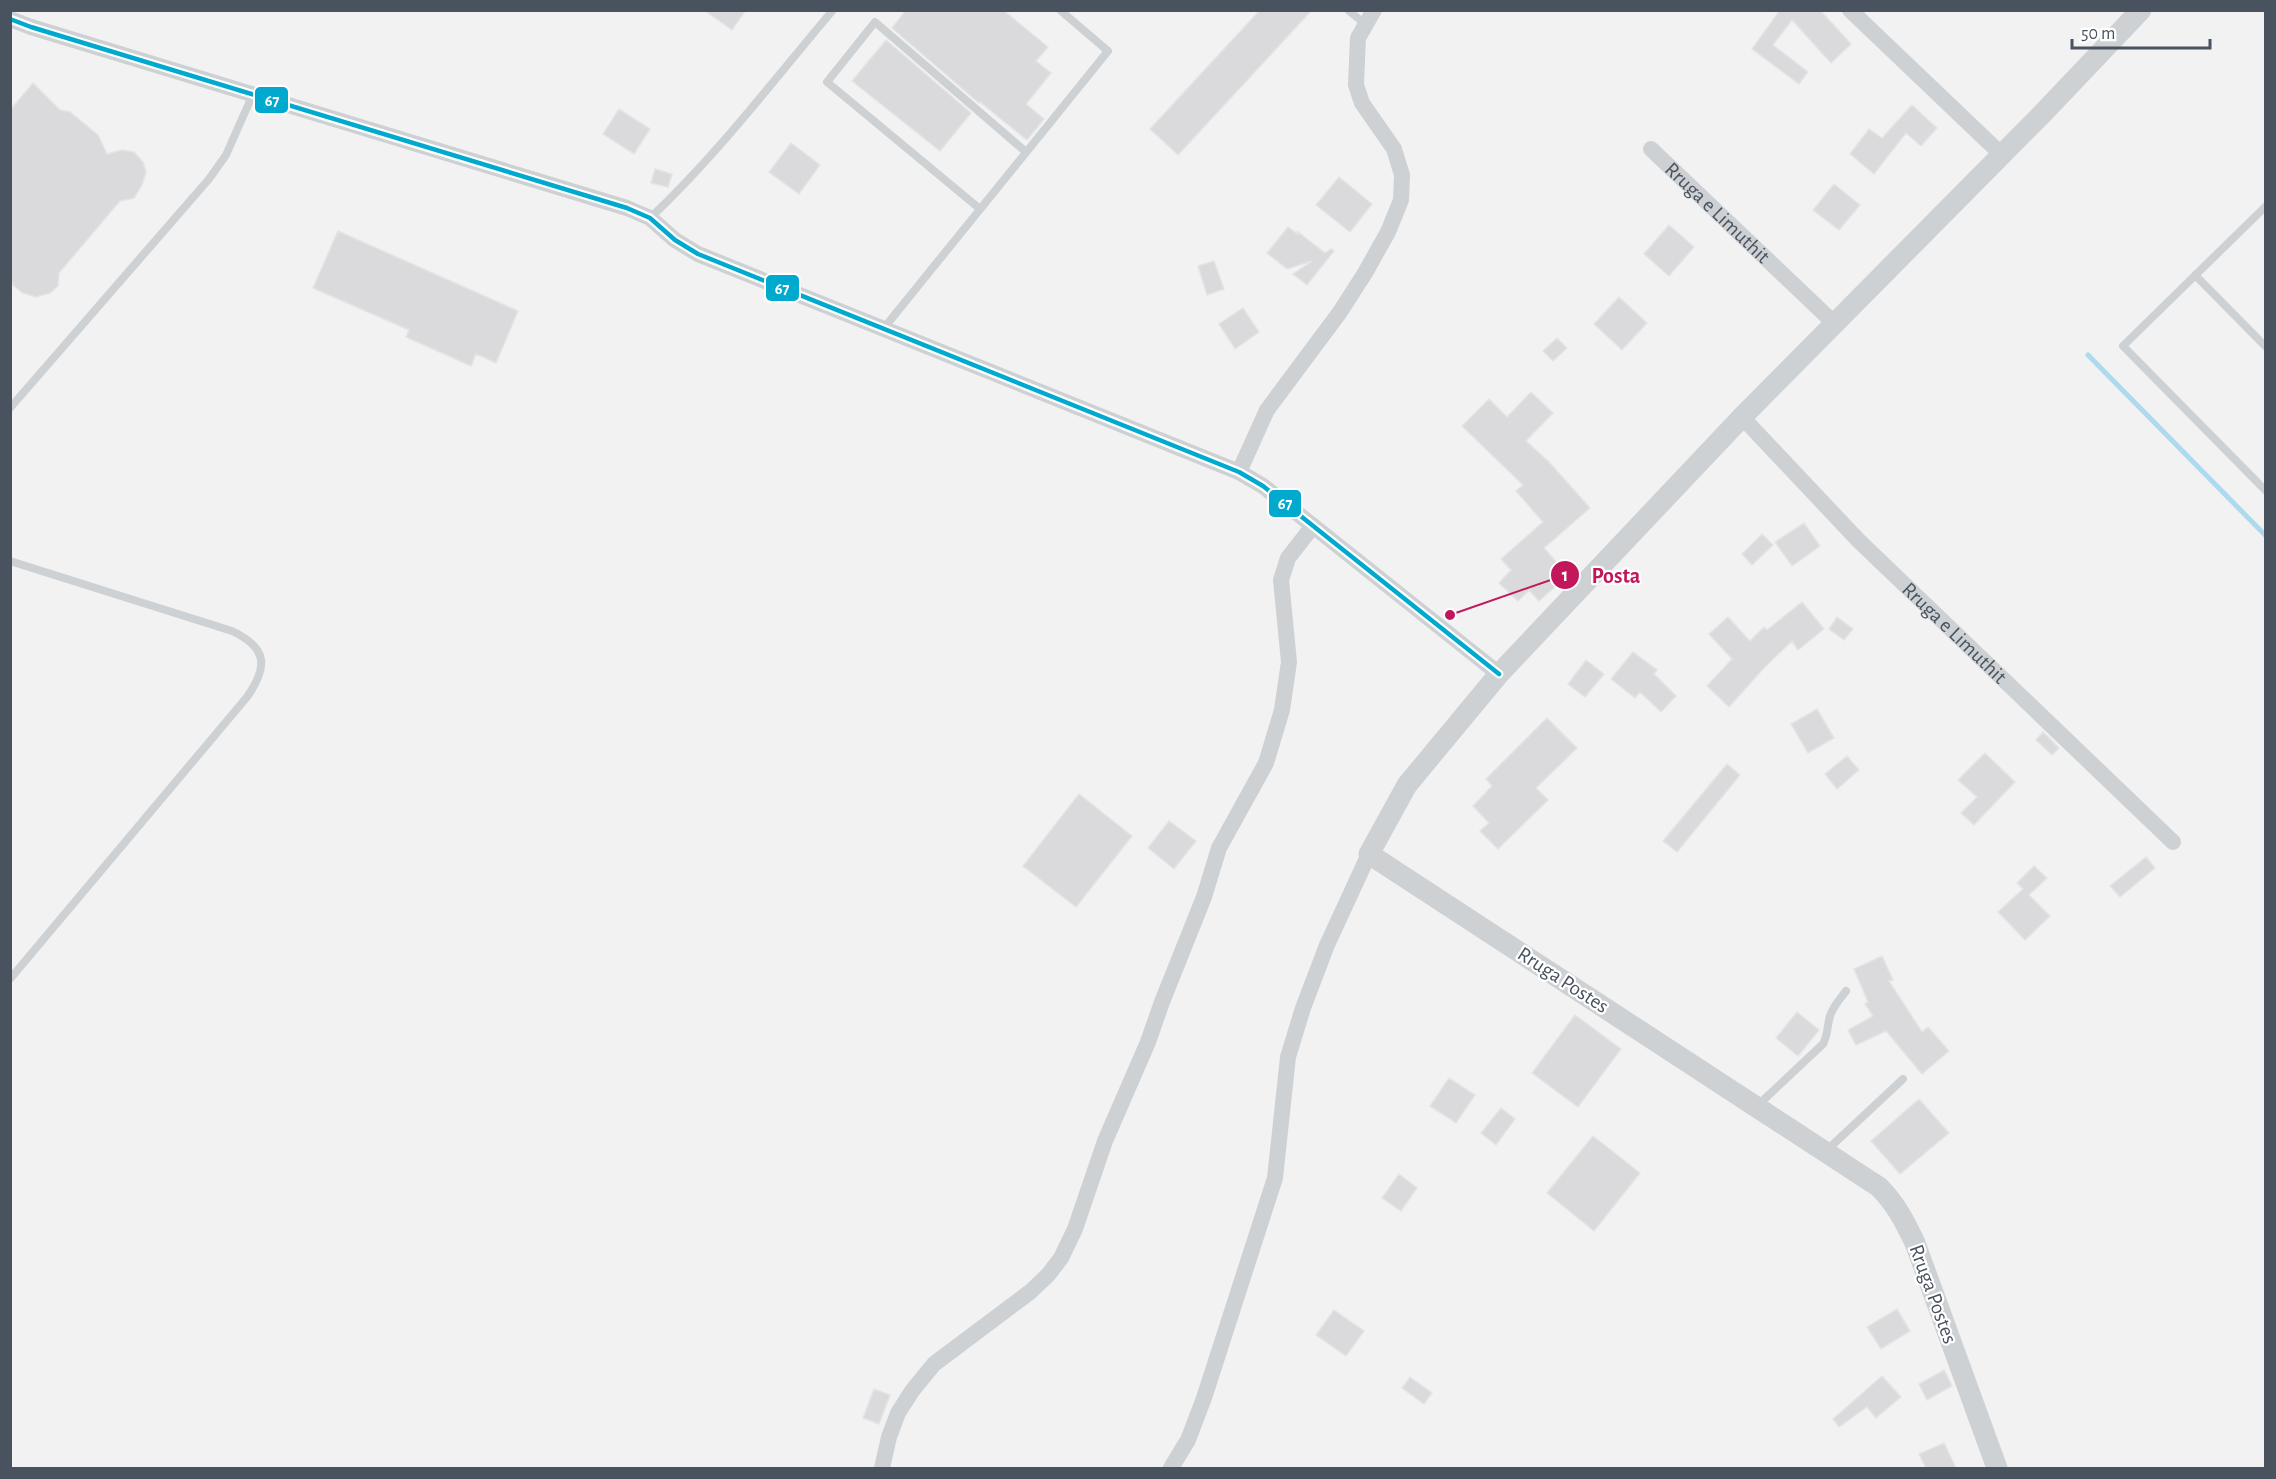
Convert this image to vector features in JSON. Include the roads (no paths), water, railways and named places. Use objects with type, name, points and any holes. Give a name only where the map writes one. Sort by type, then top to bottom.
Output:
[{"type":"street","points":[[1850,10],[2002,155]]},
{"type":"street","points":[[1171,1468],[1188,1440],[1204,1398],[1275,1178],[1288,1057],[1303,1008],[1327,945],[1369,854],[1407,785],[1499,674],[1742,417],[2002,155],[2141,10]]},
{"type":"street","points":[[1239,472],[1267,410],[1340,312],[1365,273],[1388,232],[1401,200],[1402,175],[1394,149],[1362,103],[1356,85],[1358,38],[1369,17]]},
{"type":"street","points":[[10,19],[597,198],[655,222],[675,240],[698,254],[1239,472],[1263,486],[1499,674]]},
{"type":"street","name":"Rruga e Limuthit","points":[[1651,149],[1834,324]]},
{"type":"street","name":"Rruga e Limuthit","points":[[1742,417],[1858,540],[2173,842]]},
{"type":"street","points":[[882,1468],[889,1437],[898,1413],[912,1391],[934,1364],[1030,1292],[1048,1275],[1061,1258],[1075,1229],[1105,1141],[1148,1042],[1204,897],[1219,848],[1266,763],[1282,710],[1289,662],[1281,580],[1288,558],[1313,526]]},
{"type":"street","name":"Rruga Postes","points":[[1369,854],[1879,1187],[1891,1199],[1904,1219],[1915,1243],[1997,1468]]},
{"type":"lane","points":[[655,222],[833,10]]},
{"type":"lane","points":[[884,328],[1108,51],[1060,10]]},
{"type":"lane","points":[[1348,10],[1369,17]]},
{"type":"lane","points":[[980,209],[827,82],[875,22],[1026,152]]},
{"type":"lane","points":[[10,408],[209,179],[226,155],[253,94]]},
{"type":"lane","points":[[2265,206],[2123,346],[2265,491]]},
{"type":"lane","points":[[2195,275],[2265,347]]},
{"type":"lane","points":[[10,561],[232,631],[245,638],[262,658],[262,670],[247,697],[10,979]]},
{"type":"lane","points":[[1757,1106],[1823,1044],[1833,1008],[1846,991]]},
{"type":"lane","points":[[1826,1151],[1904,1079]]},
{"type":"waterway","points":[[2088,355],[2266,536]]},
{"type":"place","name":"Posta","points":[[1450,615]]}]
